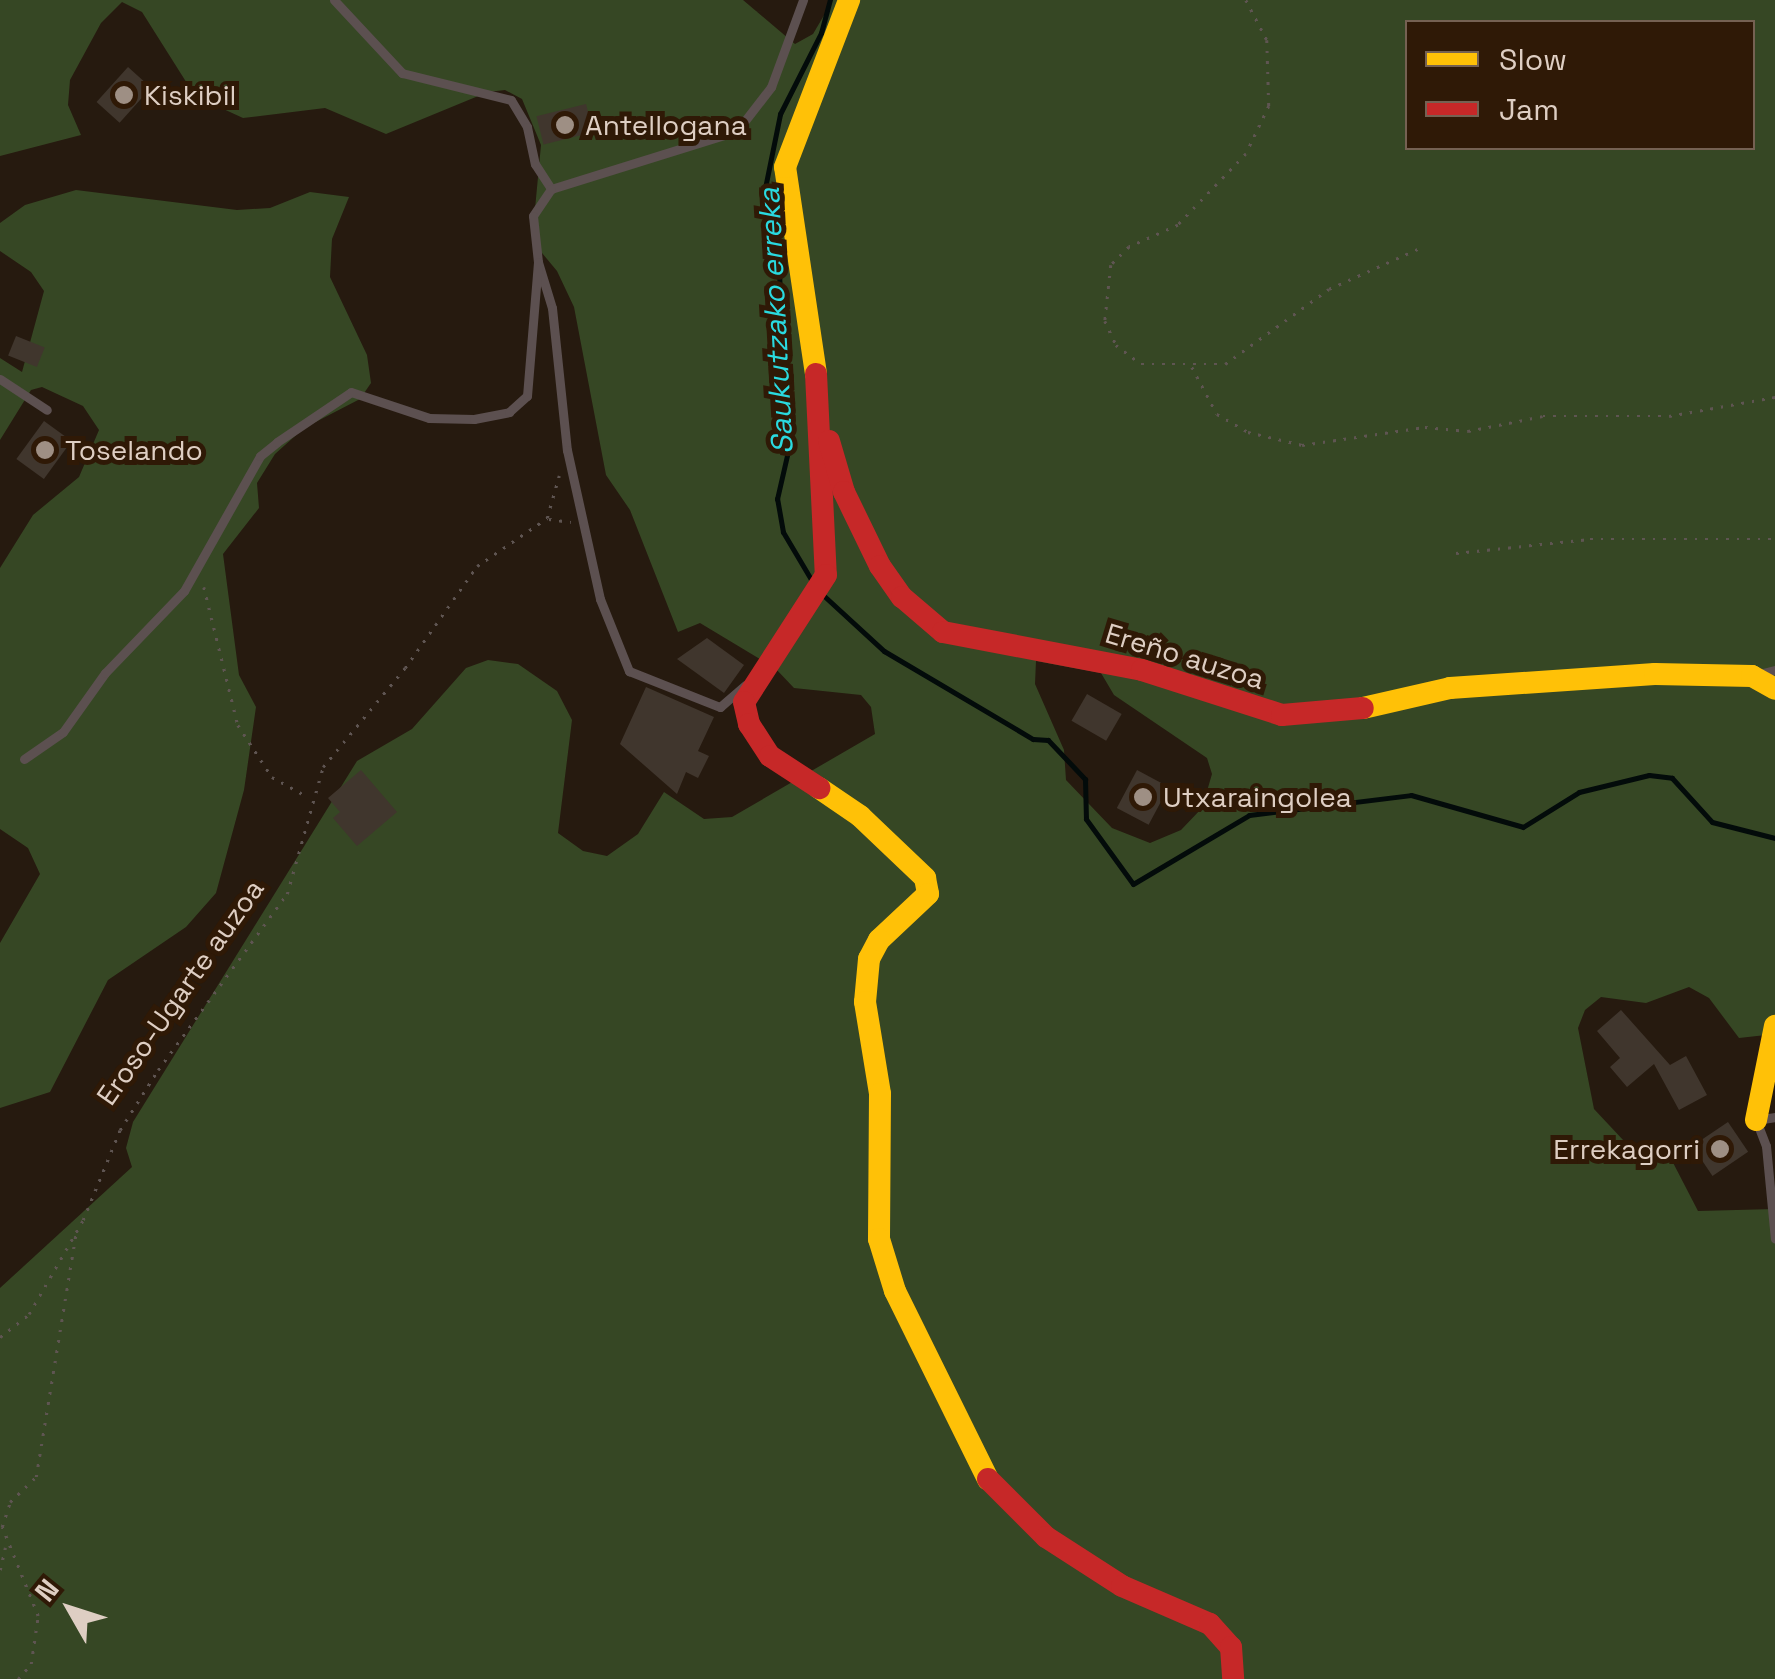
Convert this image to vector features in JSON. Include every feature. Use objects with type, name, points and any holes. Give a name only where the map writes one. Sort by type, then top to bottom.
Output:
[{"type":"street","points":[[849,0],[785,167],[823,418],[826,575],[754,678],[746,713],[770,756],[860,816],[925,878],[928,894],[880,940],[869,959],[865,1002],[880,1094],[879,1238],[895,1291],[976,1460],[1046,1537],[1122,1586],[1210,1624],[1230,1647],[1233,1679]]},
{"type":"street","name":"Ereño auzoa","points":[[823,418],[844,492],[880,566],[925,622],[943,632],[1142,670],[1282,716],[1358,710],[1450,688],[1553,686],[1655,674],[1764,673],[1775,689]]},
{"type":"street","points":[[1766,1118],[1775,1026]]},
{"type":"lane","points":[[334,0],[402,74],[511,100],[527,127],[535,164],[552,188]]},
{"type":"lane","points":[[24,758],[63,732],[105,674],[196,573],[260,456],[351,392],[429,418],[474,419],[518,404],[533,372],[538,262],[534,216],[552,188],[738,131],[771,87],[804,0]]},
{"type":"lane","points":[[538,262],[552,308],[567,444],[584,528],[600,599],[629,671],[720,707],[754,678]]},
{"type":"lane","points":[[0,379],[47,410]]},
{"type":"lane","points":[[1766,1118],[1775,1239]]},
{"type":"path","points":[[1246,0],[1267,40],[1269,106],[1246,154],[1178,224],[1120,256],[1104,291],[1105,321],[1116,345],[1141,364],[1226,364],[1329,289],[1420,248]]},
{"type":"path","points":[[1192,367],[1217,414],[1248,432],[1302,446],[1425,427],[1468,431],[1543,416],[1669,416],[1775,397]]},
{"type":"path","points":[[567,444],[548,518],[584,528]]},
{"type":"path","name":"Eroso-Ugarte auzoa","points":[[0,1337],[29,1314],[76,1233],[120,1130],[287,894],[299,865],[310,798],[323,767],[405,668],[460,585],[502,546],[548,518]]},
{"type":"path","points":[[1456,553],[1590,539],[1775,539]]},
{"type":"path","points":[[196,573],[238,725],[272,777],[310,798]]},
{"type":"path","points":[[0,1570],[10,1502],[36,1477],[76,1233]]},
{"type":"path","points":[[6,1544],[38,1616],[31,1664],[18,1679]]},
{"type":"green space","points":[[0,0],[743,0],[795,44],[813,34],[833,0],[1775,0],[1775,1034],[1739,1038],[1709,998],[1689,987],[1646,1003],[1601,997],[1585,1010],[1578,1028],[1594,1109],[1624,1141],[1668,1153],[1698,1211],[1775,1209],[1775,1679],[0,1679],[0,1288],[132,1167],[126,1148],[133,1122],[357,761],[412,729],[466,668],[488,660],[518,664],[557,691],[572,720],[558,833],[583,851],[607,856],[638,834],[664,792],[704,819],[732,817],[875,734],[871,707],[861,695],[794,688],[775,668],[700,623],[678,632],[630,510],[606,475],[574,307],[557,271],[532,241],[541,145],[522,99],[505,90],[488,92],[386,134],[325,108],[243,118],[195,96],[142,12],[122,2],[101,23],[70,80],[68,105],[81,135],[0,156]],"holes":[[[1036,661],[1101,673],[1114,695],[1207,758],[1212,774],[1202,808],[1181,830],[1150,843],[1112,828],[1066,780],[1064,750],[1035,684]]]},
{"type":"green space","points":[[76,190],[237,210],[270,208],[310,192],[349,197],[332,239],[330,277],[367,355],[371,383],[360,399],[304,428],[275,454],[257,483],[259,508],[223,554],[239,675],[256,707],[244,790],[216,893],[186,927],[108,980],[50,1092],[0,1108],[0,943],[40,874],[28,848],[0,829],[0,568],[33,515],[79,477],[99,430],[83,406],[42,387],[31,390],[0,440],[0,358],[22,372],[44,291],[31,272],[0,251],[0,223],[25,205]]},
{"type":"building","name":"Kiskibil","points":[[128,67],[151,88],[120,123],[97,102]]},
{"type":"building","name":"Antellogana","points":[[586,104],[593,132],[544,144],[537,116]]},
{"type":"building","points":[[16,336],[45,348],[37,367],[8,355]]},
{"type":"building","name":"Toselando","points":[[44,421],[72,441],[44,479],[16,459]]},
{"type":"building","points":[[707,638],[744,665],[724,693],[677,659]]},
{"type":"building","points":[[646,687],[714,717],[698,751],[709,756],[698,778],[686,772],[677,794],[620,744]]},
{"type":"building","points":[[1087,694],[1122,714],[1106,741],[1072,721]]},
{"type":"building","points":[[361,770],[397,812],[357,846],[333,818],[340,812],[328,798]]},
{"type":"building","name":"Utxaraingolea","points":[[1137,770],[1169,787],[1149,825],[1117,808]]},
{"type":"building","points":[[1621,1010],[1670,1065],[1686,1056],[1707,1095],[1679,1110],[1654,1064],[1627,1087],[1610,1067],[1620,1058],[1597,1031]]},
{"type":"building","name":"Errekagorri","points":[[1728,1122],[1748,1152],[1712,1176],[1692,1146]]},
{"type":"waterway","name":"Saukutzako erreka","points":[[812,581],[783,532],[777,499],[788,451],[778,253],[765,188],[780,114],[821,33],[830,0]]},
{"type":"waterway","name":"Saukutzako erreka","points":[[823,595],[884,651],[1033,739],[1048,740],[1085,779],[1086,819],[1133,884],[1249,815],[1411,795],[1523,827],[1579,792],[1649,775],[1672,778],[1712,822],[1775,838]]},
{"type":"traffic: slow","points":[[816,374],[785,167],[849,0]]},
{"type":"traffic: slow","points":[[1363,708],[1450,688],[1655,674],[1752,676],[1775,689]]},
{"type":"traffic: slow","points":[[819,788],[860,816],[925,878],[928,894],[879,940],[869,959],[865,1002],[880,1094],[879,1239],[895,1291],[988,1479]]},
{"type":"traffic: slow","points":[[1756,1120],[1775,1026]]},
{"type":"traffic: jam","points":[[816,374],[826,575],[744,702],[749,724],[770,756],[819,788]]},
{"type":"traffic: jam","points":[[829,441],[844,492],[880,566],[902,597],[943,632],[1142,670],[1282,715],[1363,708]]},
{"type":"traffic: jam","points":[[988,1479],[1046,1537],[1122,1586],[1210,1624],[1231,1647],[1233,1679]]},
{"type":"place","name":"Kiskibil","points":[[124,95]]},
{"type":"place","name":"Antellogana","points":[[565,125]]},
{"type":"place","name":"Toselando","points":[[45,450]]},
{"type":"place","name":"Utxaraingolea","points":[[1143,797]]},
{"type":"place","name":"Errekagorri","points":[[1720,1149]]}]
